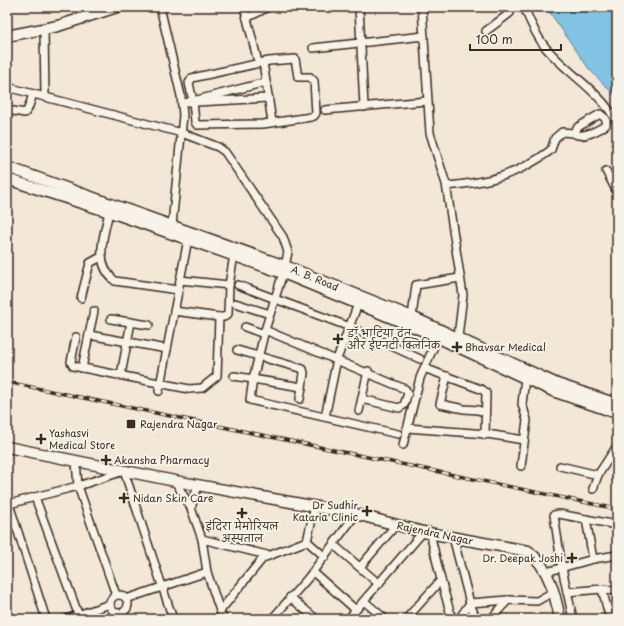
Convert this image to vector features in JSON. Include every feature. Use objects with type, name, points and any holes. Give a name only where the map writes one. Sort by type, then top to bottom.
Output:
[{"type":"main road","points":[[7,36],[44,29],[101,14],[117,7]]},
{"type":"main road","name":"A. B. Road","points":[[7,167],[172,224],[284,269],[412,317],[558,384],[617,404]]},
{"type":"main road","name":"A. B. Road","points":[[7,179],[234,255],[284,269],[358,304],[438,337],[553,391],[617,413]]},
{"type":"main road","name":"Rajendra Nagar","points":[[7,447],[175,481],[356,514],[427,532],[528,551],[536,557],[546,572],[553,592],[559,619]]},
{"type":"street","points":[[160,7],[187,103],[197,125],[272,122],[314,116],[316,113],[314,81],[310,77],[298,77],[295,59],[260,60],[192,78],[189,83],[187,103],[182,133],[172,224]]},
{"type":"street","points":[[244,7],[266,82],[272,122]]},
{"type":"street","points":[[247,18],[268,7]]},
{"type":"street","points":[[359,7],[364,106]]},
{"type":"street","points":[[422,7],[430,133],[447,186],[463,295],[458,337]]},
{"type":"street","points":[[486,31],[510,13],[511,7]]},
{"type":"street","points":[[524,7],[534,31],[546,49],[601,100],[617,122]]},
{"type":"street","points":[[44,29],[45,97]]},
{"type":"street","points":[[313,48],[424,36]]},
{"type":"street","points":[[187,103],[266,82]]},
{"type":"street","points":[[7,87],[182,133],[218,147],[225,152],[283,237],[288,252],[265,332],[249,398],[252,402],[398,434]]},
{"type":"street","points":[[7,110],[25,113],[28,109],[33,94]]},
{"type":"street","points":[[187,103],[269,98]]},
{"type":"street","points":[[325,110],[427,101]]},
{"type":"street","points":[[447,186],[482,183],[502,178],[551,150],[558,135],[562,132],[573,132]]},
{"type":"street","points":[[606,171],[617,192]]},
{"type":"street","points":[[108,212],[101,257],[108,274],[115,281],[178,290]]},
{"type":"street","points":[[159,391],[188,239]]},
{"type":"street","points":[[174,311],[219,317],[228,314],[229,284],[234,255]]},
{"type":"street","points":[[82,298],[89,266],[94,259],[101,257]]},
{"type":"street","points":[[412,317],[416,285],[460,278]]},
{"type":"street","points":[[180,280],[229,284]]},
{"type":"street","points":[[238,285],[350,328],[420,359]]},
{"type":"street","points":[[235,303],[270,314]]},
{"type":"street","points":[[325,417],[337,359],[358,304]]},
{"type":"street","points":[[82,368],[94,311]]},
{"type":"street","points":[[76,337],[72,364],[74,366],[189,389],[197,389],[202,388],[217,376],[219,317]]},
{"type":"street","points":[[111,319],[149,325]]},
{"type":"street","points":[[121,375],[131,322]]},
{"type":"street","points":[[245,327],[265,332],[337,359],[406,389],[408,392],[403,407],[399,408],[362,399]]},
{"type":"street","points":[[89,335],[167,350]]},
{"type":"street","points":[[403,444],[424,368],[438,337]]},
{"type":"street","points":[[237,350],[303,369],[304,373],[300,398]]},
{"type":"street","points":[[424,368],[483,390],[486,393],[484,412],[486,435]]},
{"type":"street","points":[[360,411],[368,372]]},
{"type":"street","points":[[234,376],[302,387]]},
{"type":"street","points":[[447,376],[440,404],[484,412]]},
{"type":"street","points":[[521,466],[527,417],[522,404],[525,378]]},
{"type":"street","points":[[407,428],[524,440]]},
{"type":"street","points":[[593,489],[598,474],[616,448]]},
{"type":"street","points":[[76,460],[78,486],[116,595]]},
{"type":"street","points":[[560,466],[598,474]]},
{"type":"street","points":[[46,619],[8,504],[78,486],[124,471],[173,619]]},
{"type":"street","points":[[175,481],[191,508],[202,539],[208,572],[223,619]]},
{"type":"street","points":[[191,508],[198,485]]},
{"type":"street","points":[[35,497],[79,617]]},
{"type":"street","points":[[307,541],[315,506]]},
{"type":"street","points":[[272,619],[325,557],[356,514]]},
{"type":"street","points":[[573,619],[562,568],[554,515],[559,514],[617,525]]},
{"type":"street","points":[[586,519],[593,559]]},
{"type":"street","points":[[360,567],[396,525]]},
{"type":"street","points":[[427,532],[452,619]]},
{"type":"street","points":[[348,619],[427,532]]},
{"type":"street","points":[[453,537],[470,603],[476,619]]},
{"type":"street","points":[[202,539],[266,555]]},
{"type":"street","points":[[220,610],[266,555],[307,541]]},
{"type":"street","points":[[307,541],[325,557]]},
{"type":"street","points":[[334,545],[379,584]]},
{"type":"street","points":[[546,572],[593,559],[617,555]]},
{"type":"street","points":[[126,599],[208,572]]},
{"type":"street","points":[[313,572],[356,610]]},
{"type":"street","points":[[406,619],[441,580]]},
{"type":"street","points":[[567,592],[602,589],[617,591]]},
{"type":"street","points":[[602,589],[609,617],[617,617]]},
{"type":"street","points":[[470,603],[508,600],[537,601],[553,592]]},
{"type":"street","points":[[66,619],[79,617],[110,604],[111,600],[116,595],[122,595],[126,599],[126,608],[123,615],[113,610],[110,604]]},
{"type":"street","points":[[290,597],[316,619]]},
{"type":"street","points":[[490,619],[508,600]]},
{"type":"street","points":[[364,601],[385,619]]},
{"type":"street","points":[[459,619],[470,603]]},
{"type":"water","points":[[546,7],[617,7],[617,98],[589,69]]},
{"type":"railway","points":[[7,382],[617,509]]},
{"type":"place","name":"डॉ भाटिया दंत और ईएनटी क्लिनिक","points":[[338,339]]},
{"type":"place","name":"Bhavsar Medical","points":[[457,347]]},
{"type":"place","name":"Rajendra Nagar","points":[[131,424]]},
{"type":"place","name":"Yashasvi Medical Store","points":[[41,439]]},
{"type":"place","name":"Akansha Pharmacy","points":[[106,460]]},
{"type":"place","name":"Nidan Skin Care","points":[[124,498]]},
{"type":"place","name":"Dr Sudhir Kataria Clinic","points":[[367,511]]},
{"type":"place","name":"इंदिरा मेमोरियल अस्पताल","points":[[242,513]]},
{"type":"place","name":"Dr. Deepak Joshi","points":[[572,558]]}]
